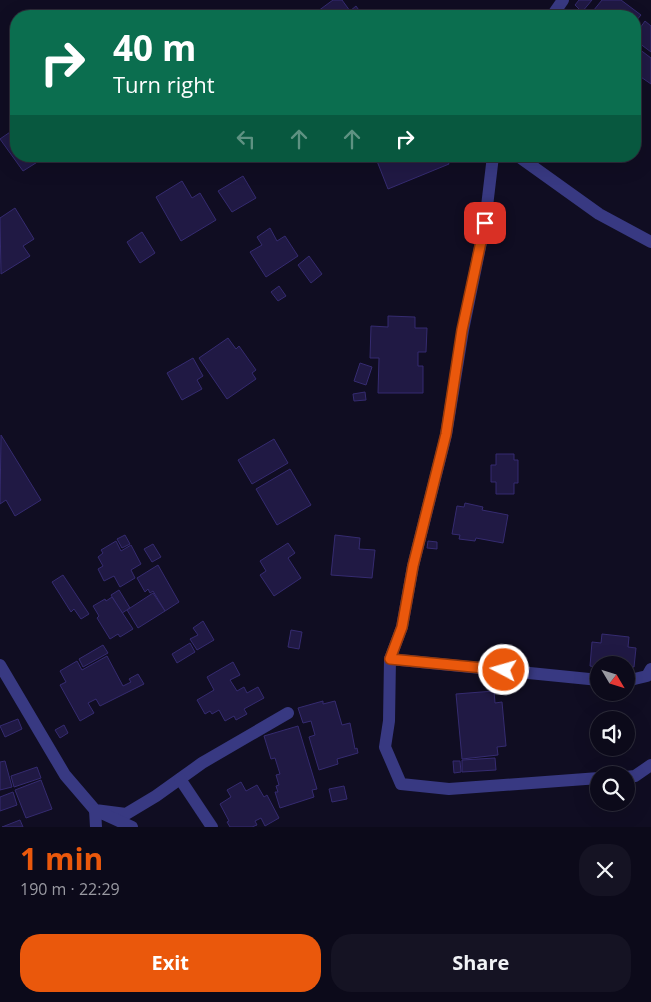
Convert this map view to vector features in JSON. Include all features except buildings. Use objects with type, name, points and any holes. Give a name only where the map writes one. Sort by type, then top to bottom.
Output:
[{"type":"street","points":[[492,162],[485,223],[462,330],[446,434],[413,566],[402,627],[390,659],[389,721],[384,747],[401,784],[449,788],[590,779]]},
{"type":"street","points":[[526,162],[599,214],[651,242]]},
{"type":"street","points":[[390,659],[590,679]]},
{"type":"street","points":[[0,665],[65,775],[95,810],[132,827]]},
{"type":"street","points":[[635,679],[647,676],[651,669]]},
{"type":"street","points":[[95,810],[126,814],[156,796],[202,763],[288,713]]},
{"type":"street","points":[[635,776],[651,765]]},
{"type":"street","points":[[180,779],[212,827]]},
{"type":"street","points":[[95,810],[96,827]]},
{"type":"route","points":[[485,223],[462,330],[446,434],[413,566],[402,627],[390,659],[504,670]]}]
